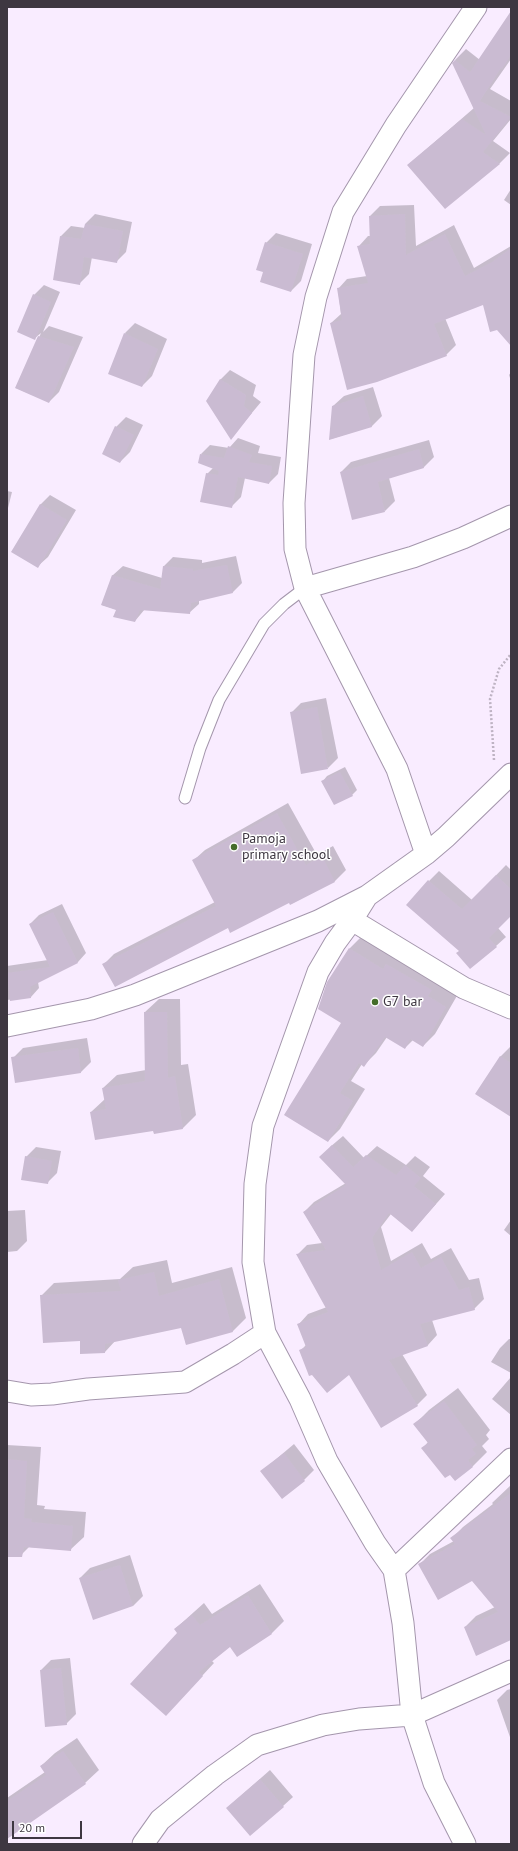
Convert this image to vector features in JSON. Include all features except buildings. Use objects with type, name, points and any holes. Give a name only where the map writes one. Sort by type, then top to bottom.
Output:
[{"type":"street","points":[[426,854],[396,769],[305,588],[295,550],[294,503],[304,355],[316,297],[343,212],[396,125],[476,7]]},
{"type":"street","points":[[305,588],[413,557],[463,538],[511,516]]},
{"type":"street","points":[[7,1026],[92,1009],[135,995],[318,922],[367,896],[426,854],[446,837],[504,780]]},
{"type":"street","points":[[367,896],[335,943],[318,972],[263,1126],[255,1184],[253,1262],[265,1333],[300,1399],[327,1461],[394,1570],[403,1623],[412,1715],[434,1783],[465,1844]]},
{"type":"street","points":[[352,920],[464,988],[511,1008]]},
{"type":"street","points":[[7,1391],[31,1395],[52,1394],[184,1382],[233,1354],[265,1333]]},
{"type":"street","points":[[394,1570],[511,1459]]},
{"type":"street","points":[[143,1844],[160,1820],[215,1775],[257,1745],[323,1725],[359,1719],[412,1715],[511,1672]]},
{"type":"lane","points":[[185,798],[200,748],[219,700],[264,624],[284,604],[305,588]]},
{"type":"path","points":[[504,780],[490,699],[500,669],[511,654]]},
{"type":"place","name":"Pamoja primary school","points":[[234,847]]},
{"type":"place","name":"G7 bar","points":[[375,1002]]}]
